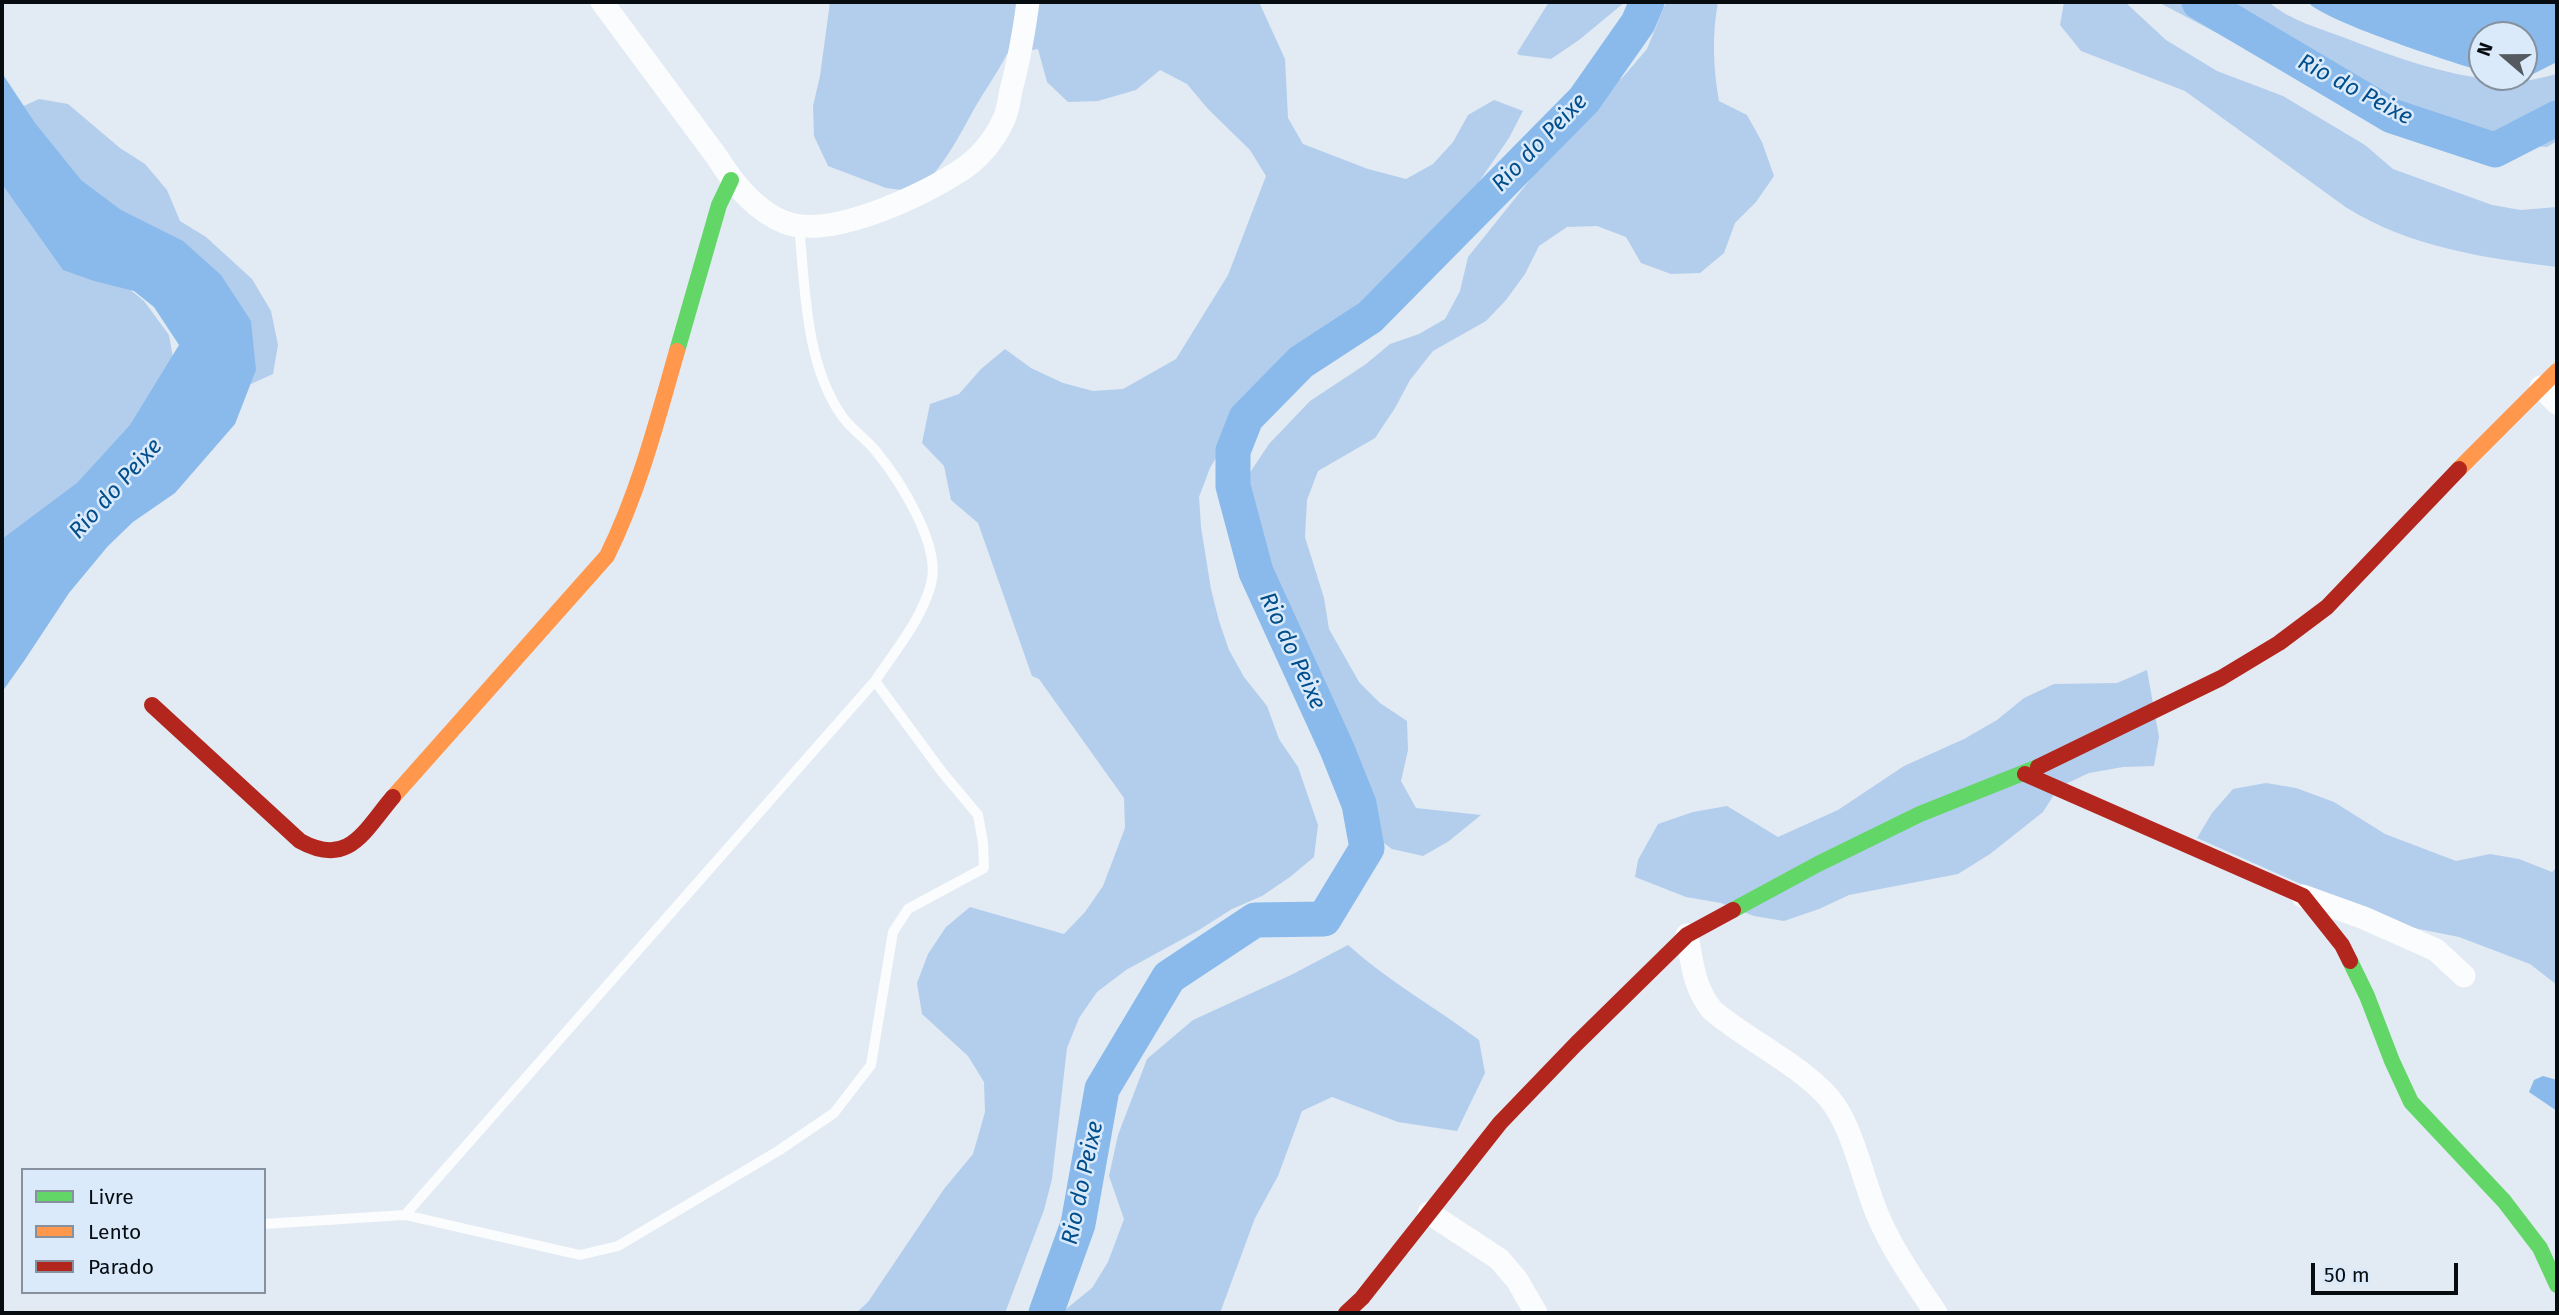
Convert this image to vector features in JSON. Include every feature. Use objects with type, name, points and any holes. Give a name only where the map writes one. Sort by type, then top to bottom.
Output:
[{"type":"street","points":[[602,2],[709,145],[731,180],[758,206],[785,222],[813,228],[885,211],[959,172],[983,152],[1004,120],[1020,54],[1028,2]]},
{"type":"street","points":[[152,705],[300,841],[315,850],[330,853],[342,851],[352,843],[607,556],[628,515],[719,205],[731,180]]},
{"type":"street","points":[[1346,1313],[1362,1298],[1500,1123],[1687,935],[1818,864],[1920,814],[2025,775],[2221,678],[2279,643],[2327,607],[2486,441],[2552,387]]},
{"type":"street","points":[[2025,775],[2303,896],[2364,918],[2436,950],[2464,976]]},
{"type":"street","points":[[2303,896],[2342,945],[2367,996],[2411,1102],[2504,1201],[2540,1248],[2557,1285]]},
{"type":"street","points":[[1687,935],[1695,982],[1702,998],[1712,1010],[1815,1084],[1835,1105],[1879,1219],[1902,1263],[1936,1313]]},
{"type":"street","points":[[1429,1213],[1499,1259],[1517,1280],[1536,1313]]},
{"type":"lane","points":[[405,1214],[876,681],[920,610],[932,582],[931,546],[906,495],[876,450],[842,416],[825,380],[808,331],[799,225]]},
{"type":"lane","points":[[266,1224],[405,1214],[580,1255],[618,1246],[778,1151],[834,1113],[871,1065],[893,932],[908,909],[984,868],[978,815],[942,772],[876,681]]},
{"type":"shaded area","points":[[830,2],[1259,2],[1285,59],[1288,118],[1303,144],[1368,169],[1406,179],[1433,164],[1453,142],[1468,115],[1494,100],[1523,111],[1509,138],[1454,218],[1410,268],[1382,287],[1362,308],[1330,326],[1310,347],[1258,386],[1210,468],[1199,497],[1211,589],[1219,621],[1229,650],[1244,677],[1267,706],[1279,739],[1298,767],[1318,825],[1314,857],[1262,896],[1232,909],[1126,970],[1097,992],[1079,1018],[1067,1048],[1052,1179],[1044,1210],[1005,1313],[856,1313],[868,1302],[944,1189],[973,1154],[985,1112],[984,1082],[968,1056],[922,1014],[917,983],[928,954],[946,927],[970,907],[1064,934],[1085,912],[1103,886],[1125,828],[1124,798],[1039,679],[1032,676],[978,523],[951,500],[944,466],[922,443],[930,404],[959,394],[981,369],[1005,349],[1031,368],[1063,383],[1093,391],[1123,389],[1176,359],[1228,275],[1266,176],[1250,150],[1187,84],[1160,70],[1136,90],[1098,101],[1068,102],[1047,82],[1038,49],[1007,54],[949,153],[918,192],[886,188],[828,166],[814,136],[813,106]]},
{"type":"shaded area","points":[[1549,2],[1625,2],[1551,59],[1519,55],[1517,53]]},
{"type":"shaded area","points":[[1666,2],[1718,2],[1714,51],[1719,101],[1747,115],[1762,142],[1774,176],[1756,202],[1735,223],[1724,253],[1700,273],[1671,274],[1641,263],[1626,237],[1597,226],[1567,227],[1539,246],[1525,274],[1486,321],[1433,351],[1410,380],[1375,438],[1318,471],[1307,500],[1305,537],[1324,598],[1329,629],[1359,682],[1380,703],[1407,721],[1408,750],[1401,781],[1416,808],[1481,815],[1449,841],[1423,856],[1392,849],[1366,830],[1351,804],[1340,775],[1295,696],[1240,533],[1240,500],[1251,471],[1269,444],[1310,401],[1366,364],[1390,344],[1419,334],[1445,319],[1460,291],[1468,257],[1594,100],[1623,77],[1647,49]]},
{"type":"shaded area","points":[[2064,2],[2125,2],[2166,40],[2217,71],[2283,96],[2365,145],[2393,169],[2492,205],[2521,210],[2557,207],[2557,267],[2448,249],[2371,221],[2347,208],[2185,91],[2081,51],[2060,25]]},
{"type":"shaded area","points":[[2158,2],[2269,2],[2284,13],[2310,25],[2402,59],[2468,76],[2468,91],[2538,91],[2538,78],[2557,74],[2557,141],[2547,147],[2448,143],[2390,122],[2336,89],[2299,75],[2269,55],[2232,41]]},
{"type":"shaded area","points":[[39,99],[68,104],[120,148],[145,164],[167,190],[180,221],[206,237],[252,279],[271,311],[278,345],[273,374],[242,388],[192,306],[123,284],[144,301],[169,335],[175,369],[154,423],[2,547],[2,123],[8,113]]},
{"type":"shaded area","points":[[2147,670],[2159,737],[2154,766],[2123,767],[2089,773],[2059,787],[2043,812],[1990,854],[1958,874],[1849,895],[1784,921],[1754,916],[1721,903],[1686,897],[1635,877],[1638,860],[1658,824],[1693,812],[1727,806],[1778,837],[1838,810],[1904,766],[1964,739],[1997,720],[2024,698],[2054,684],[2117,683]]},
{"type":"shaded area","points":[[2266,783],[2296,788],[2334,802],[2385,834],[2456,861],[2490,854],[2519,859],[2552,872],[2557,867],[2557,985],[2530,964],[2459,937],[2389,923],[2197,838],[2212,813],[2233,789]]},
{"type":"shaded area","points":[[1348,945],[1479,1040],[1485,1073],[1457,1131],[1398,1122],[1332,1097],[1302,1111],[1278,1176],[1255,1218],[1220,1313],[1061,1313],[1092,1288],[1108,1262],[1124,1219],[1109,1176],[1118,1135],[1147,1059],[1193,1020],[1291,975]]},
{"type":"water","points":[[2308,2],[2557,2],[2557,62],[2538,72],[2538,21],[2468,21],[2468,66],[2361,30],[2318,10]]},
{"type":"water","points":[[2,73],[35,123],[81,180],[121,210],[183,241],[221,275],[251,321],[256,370],[235,424],[175,493],[133,522],[108,546],[69,593],[2,692],[2,539],[77,483],[130,425],[179,345],[154,307],[134,291],[63,270],[2,184]]},
{"type":"water","points":[[2543,1076],[2557,1080],[2557,1111],[2529,1092],[2534,1080]]},
{"type":"waterway","name":"Rio do Peixe","points":[[1046,1313],[1078,1224],[1102,1089],[1169,977],[1255,920],[1324,919],[1367,848],[1359,804],[1337,749],[1256,572],[1233,486],[1233,451],[1246,418],[1301,362],[1370,317],[1584,100],[1638,23],[1647,2]]},
{"type":"waterway","name":"Rio do Peixe","points":[[2199,2],[2392,116],[2495,150],[2557,118]]},
{"type":"traffic: fast","points":[[677,351],[719,205],[731,180]]},
{"type":"traffic: fast","points":[[1733,910],[1818,864],[1920,814],[2038,767]]},
{"type":"traffic: fast","points":[[2350,961],[2411,1102],[2504,1201],[2540,1248],[2557,1285]]},
{"type":"traffic: slow","points":[[393,797],[607,556],[638,481],[677,351]]},
{"type":"traffic: slow","points":[[2459,469],[2557,371]]},
{"type":"traffic: jam","points":[[2038,767],[2221,678],[2279,643],[2327,607],[2459,469]]},
{"type":"traffic: jam","points":[[152,705],[300,841],[317,848],[331,850],[354,842],[393,797]]},
{"type":"traffic: jam","points":[[2025,774],[2303,896],[2342,945],[2350,961]]},
{"type":"traffic: jam","points":[[1346,1313],[1362,1298],[1500,1123],[1687,935],[1733,910]]}]
